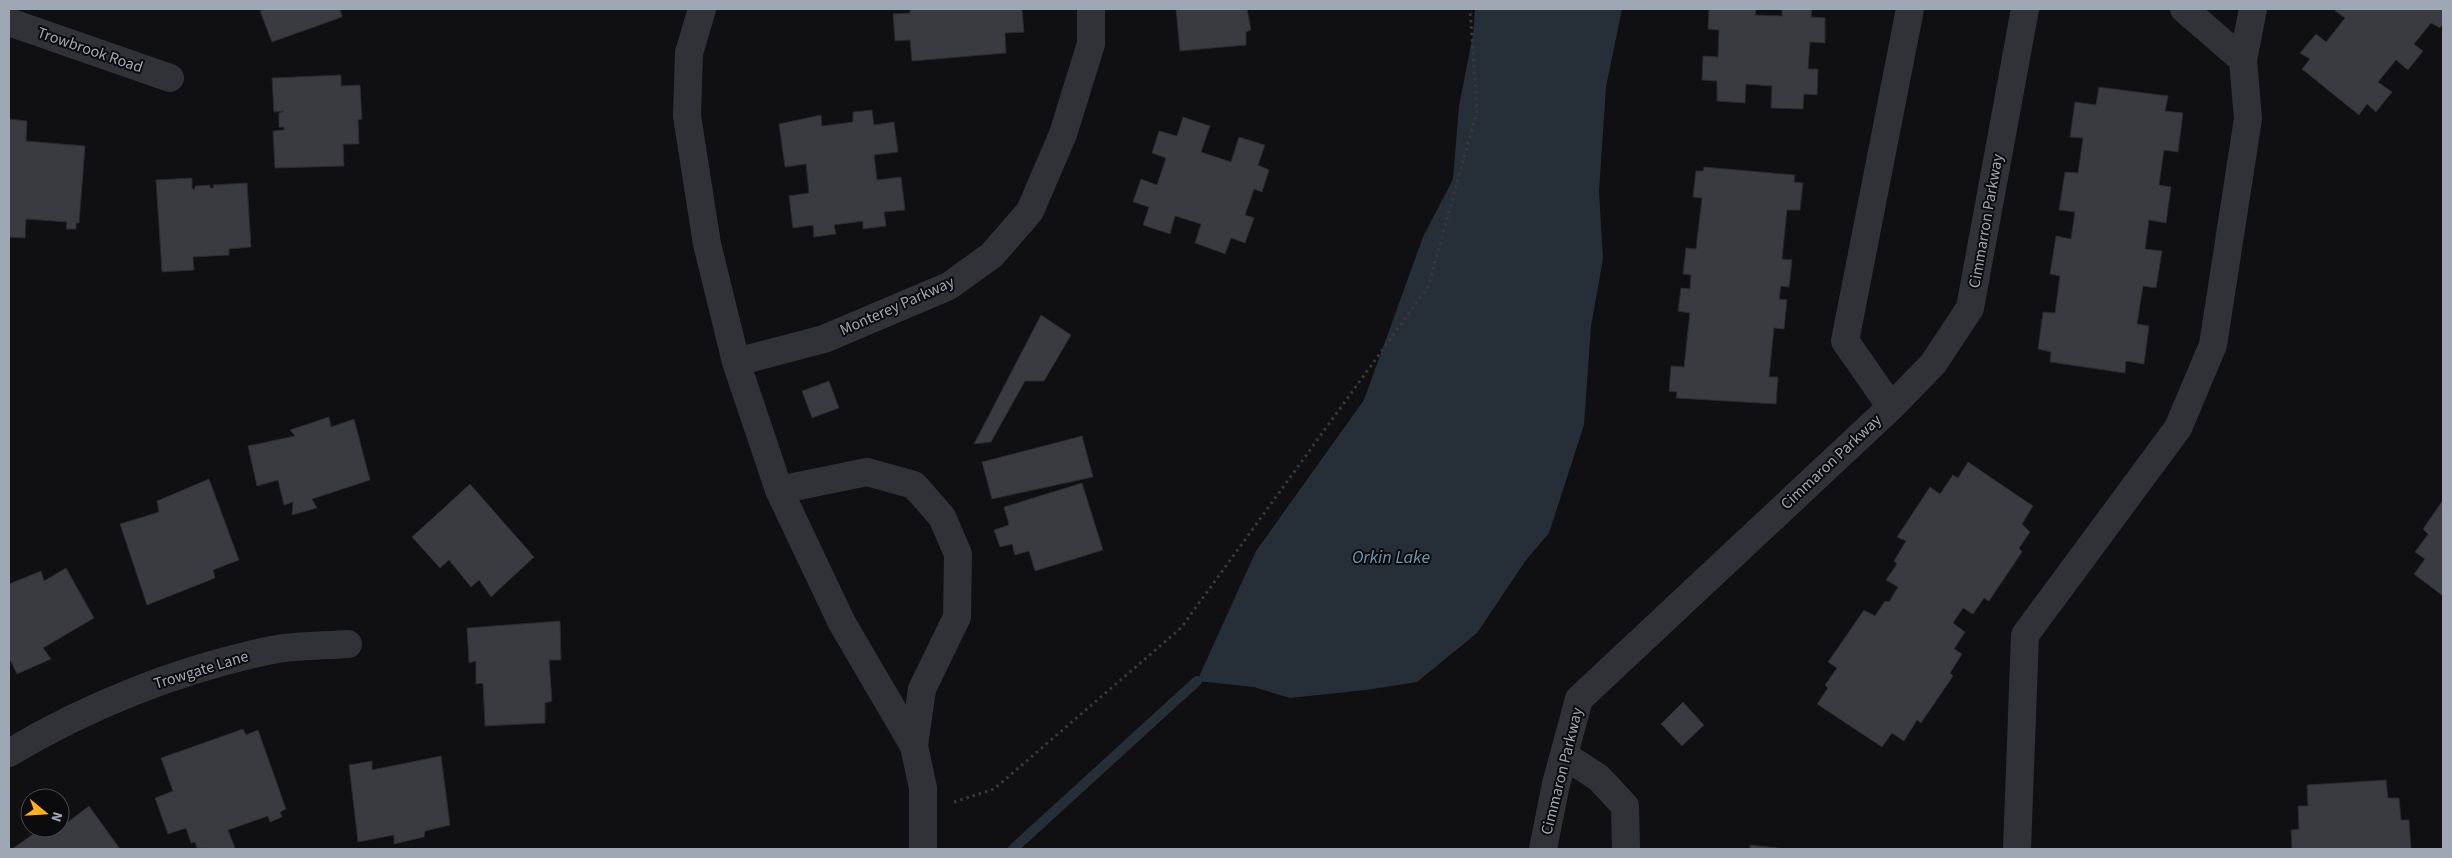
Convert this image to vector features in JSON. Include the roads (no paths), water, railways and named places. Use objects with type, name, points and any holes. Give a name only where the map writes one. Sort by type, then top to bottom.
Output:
[{"type":"street","points":[[702,9],[688,53],[687,116],[708,244],[736,362],[779,490],[842,623],[914,746],[923,788],[923,849]]},
{"type":"street","name":"Monterey Parkway","points":[[736,362],[824,339],[949,286],[992,255],[1030,211],[1063,134],[1091,44],[1091,9]]},
{"type":"street","name":"Cimmaron Parkway","points":[[1543,849],[1564,755],[1579,700],[1891,407],[1845,341],[1910,9]]},
{"type":"street","name":"Cimmarron Parkway","points":[[1891,407],[1933,364],[1970,308],[2025,9]]},
{"type":"street","points":[[2184,9],[2243,60]]},
{"type":"street","points":[[2017,849],[2025,635],[2178,428],[2212,345],[2248,119],[2243,60],[2253,9]]},
{"type":"street","name":"Trowbrook Road","points":[[9,22],[170,78]]},
{"type":"street","points":[[779,490],[867,472],[914,485],[942,517],[958,554],[957,617],[922,688],[914,746]]},
{"type":"street","name":"Trowgate Lane","points":[[9,753],[35,737],[160,680],[269,650],[348,644]]},
{"type":"street","points":[[1564,755],[1599,778],[1625,806],[1626,849]]},
{"type":"water","name":"Orkin Lake","points":[[1475,9],[1622,9],[1606,87],[1599,191],[1603,259],[1591,326],[1584,425],[1549,533],[1526,560],[1477,633],[1417,682],[1366,690],[1290,698],[1254,687],[1197,681],[1256,551],[1364,400],[1423,237],[1453,179],[1459,106],[1473,35]]},
{"type":"waterway","points":[[1013,849],[1197,681]]}]
